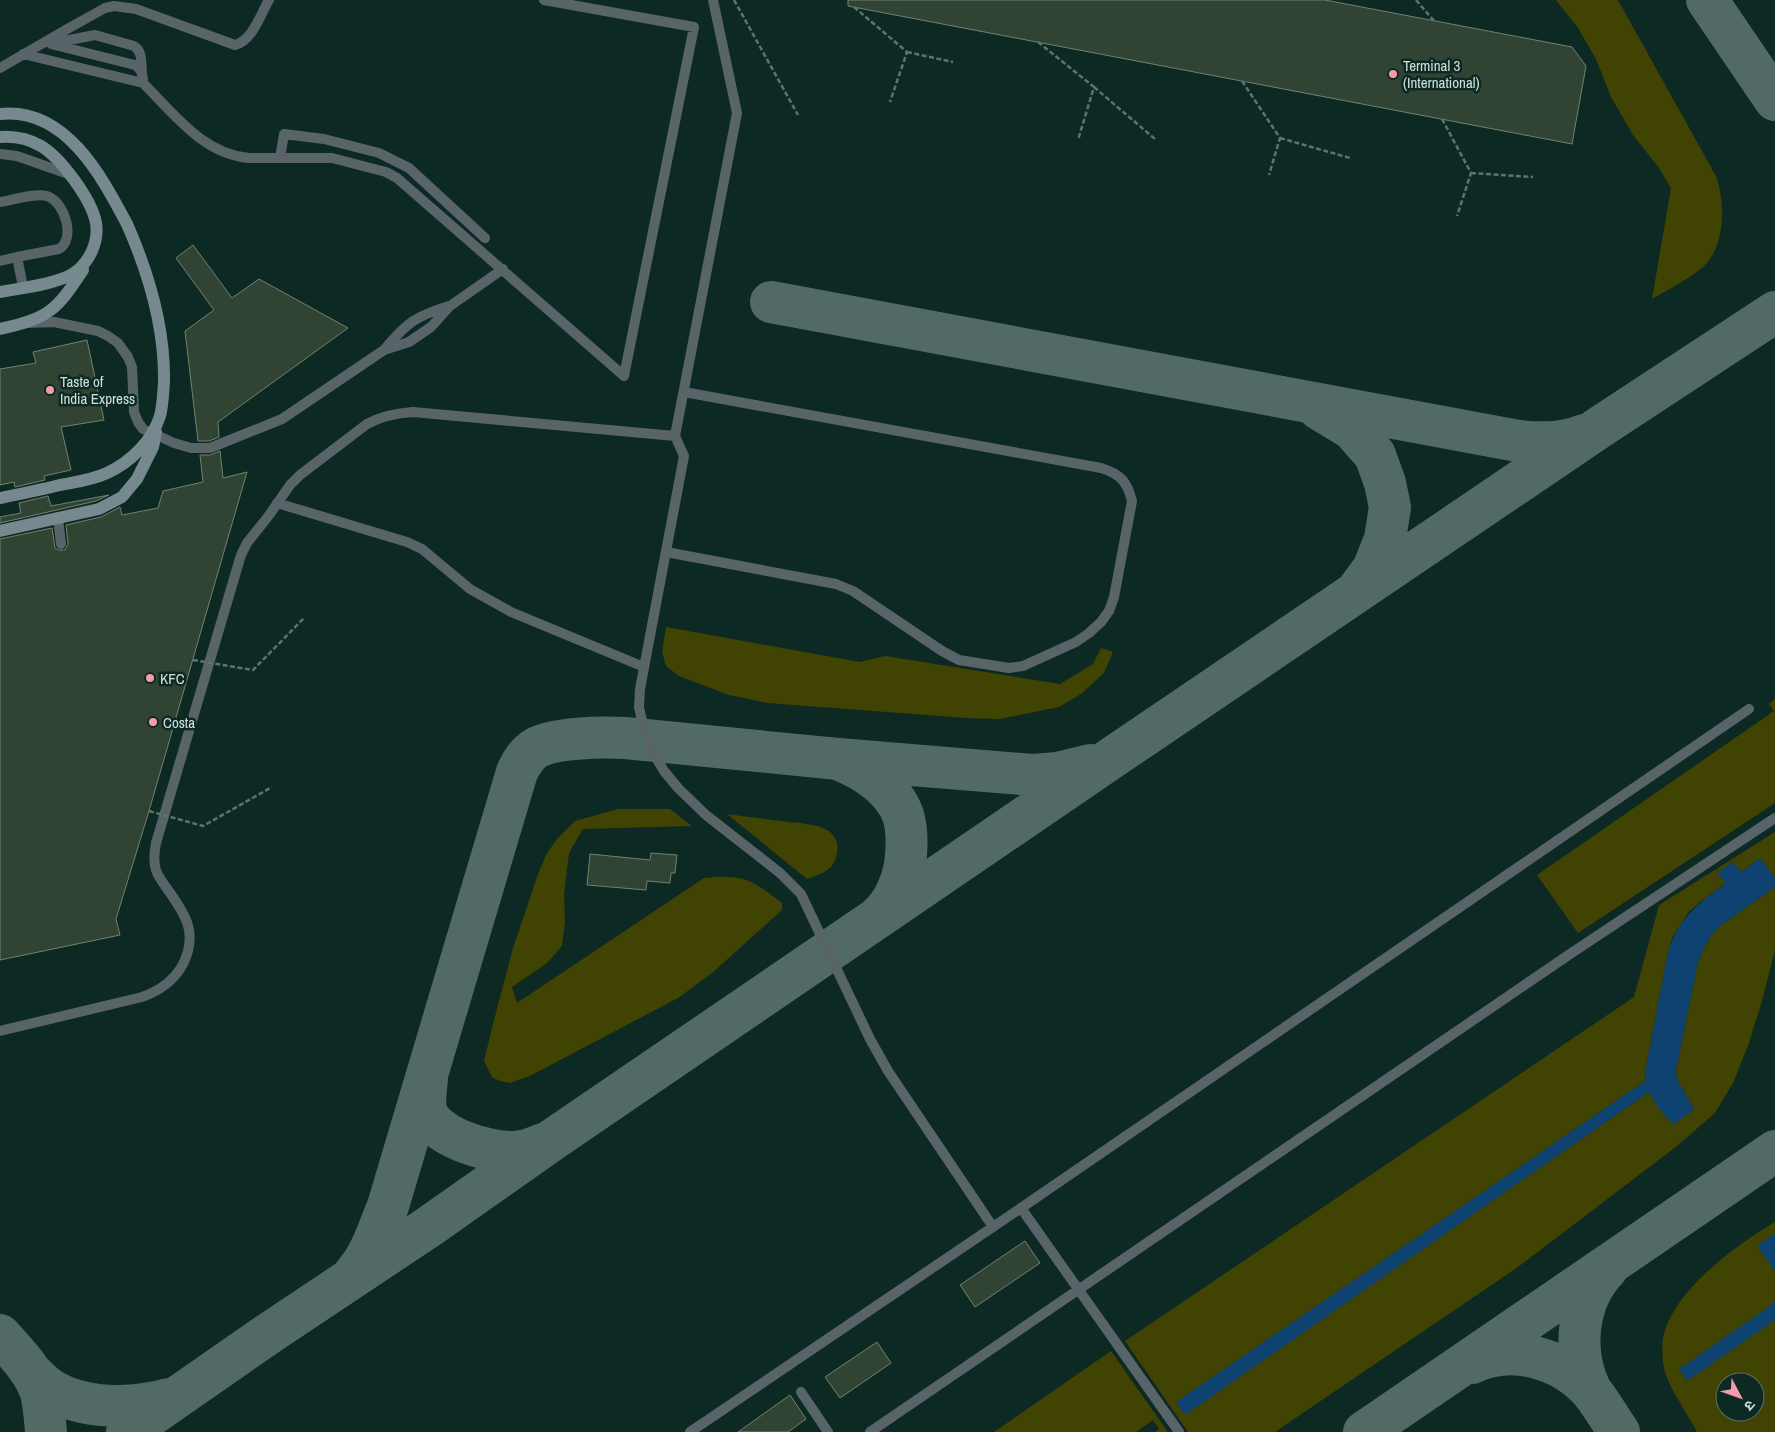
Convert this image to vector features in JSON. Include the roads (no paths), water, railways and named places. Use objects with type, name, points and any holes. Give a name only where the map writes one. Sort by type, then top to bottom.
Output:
[{"type":"main road","points":[[0,114],[20,114],[34,117],[50,124],[65,134],[95,169],[112,196],[138,249],[156,305],[163,347],[164,374],[163,400],[153,447],[137,479],[122,497],[100,509],[0,531]]},
{"type":"main road","points":[[0,137],[16,138],[40,146],[60,162],[83,194],[96,222],[93,250],[83,270],[57,305],[48,313],[26,323],[0,329]]},
{"type":"main road","points":[[0,292],[64,279],[76,272],[93,250]]},
{"type":"main road","points":[[0,498],[92,478],[108,472],[142,448],[155,429],[160,415]]},
{"type":"lane","points":[[0,68],[96,13],[114,6],[136,10],[234,45],[240,44],[251,33],[269,0]]},
{"type":"lane","points":[[51,44],[135,65],[139,68],[143,78],[200,140],[214,148],[239,157],[332,158],[386,172],[397,178],[624,376],[694,27],[544,0]]},
{"type":"lane","points":[[713,0],[737,112],[675,436],[684,456],[640,689],[639,707],[644,730],[656,758],[678,788],[706,815],[780,873],[802,894],[870,1039],[888,1071],[993,1227]]},
{"type":"lane","points":[[36,47],[95,35],[134,46],[138,48],[140,53],[143,78]]},
{"type":"lane","points":[[23,54],[143,78]]},
{"type":"lane","points":[[280,158],[284,134],[308,137],[379,153],[409,168],[485,238]]},
{"type":"lane","points":[[332,158],[338,143]]},
{"type":"lane","points":[[0,154],[33,161],[71,175]]},
{"type":"lane","points":[[0,202],[45,195],[56,201],[62,210],[68,237],[64,246],[59,248],[0,261]]},
{"type":"lane","points":[[17,257],[22,287]]},
{"type":"lane","points":[[384,350],[409,342],[431,327],[450,306],[503,269]]},
{"type":"lane","points":[[26,323],[54,322],[98,331],[118,344],[125,351],[132,367],[134,412],[143,429],[174,443],[191,448],[210,448],[282,419],[384,350],[401,330],[418,318],[424,314],[450,306]]},
{"type":"lane","points":[[666,552],[836,584],[853,591],[942,651],[959,660],[1009,668],[1023,666],[1076,642],[1101,622],[1109,611],[1114,597],[1132,501],[1129,489],[1123,480],[1112,471],[1100,468],[684,392]]},
{"type":"lane","points":[[0,1031],[142,997],[162,989],[180,970],[190,947],[188,923],[183,911],[156,871],[153,858],[156,843],[241,555],[247,543],[300,474],[367,424],[378,418],[400,413],[413,412],[675,436]]},
{"type":"lane","points":[[277,503],[422,548],[470,589],[512,612],[644,666]]},
{"type":"lane","points":[[58,518],[61,544]]},
{"type":"lane","points":[[690,1432],[1021,1208],[1749,709]]},
{"type":"lane","points":[[870,1432],[1570,954],[1775,818]]},
{"type":"lane","points":[[1021,1208],[1179,1432]]},
{"type":"lane","points":[[801,1392],[828,1432]]},
{"type":"water","points":[[1760,858],[1775,878],[1775,887],[1721,925],[1710,937],[1698,962],[1676,1070],[1677,1079],[1694,1109],[1673,1125],[1657,1106],[1649,1092],[1185,1415],[1176,1402],[1645,1081],[1668,952],[1678,929],[1699,904],[1726,883],[1717,873],[1732,862],[1742,872]]},
{"type":"water","points":[[1775,1233],[1775,1271],[1757,1246]]},
{"type":"water","points":[[1775,1301],[1775,1320],[1687,1381],[1679,1369]]},
{"type":"place","name":"Terminal 3 (International)","points":[[1393,74]]},
{"type":"place","name":"Taste of India Express","points":[[50,390]]},
{"type":"place","name":"KFC","points":[[150,678]]},
{"type":"place","name":"Costa","points":[[153,722]]}]
